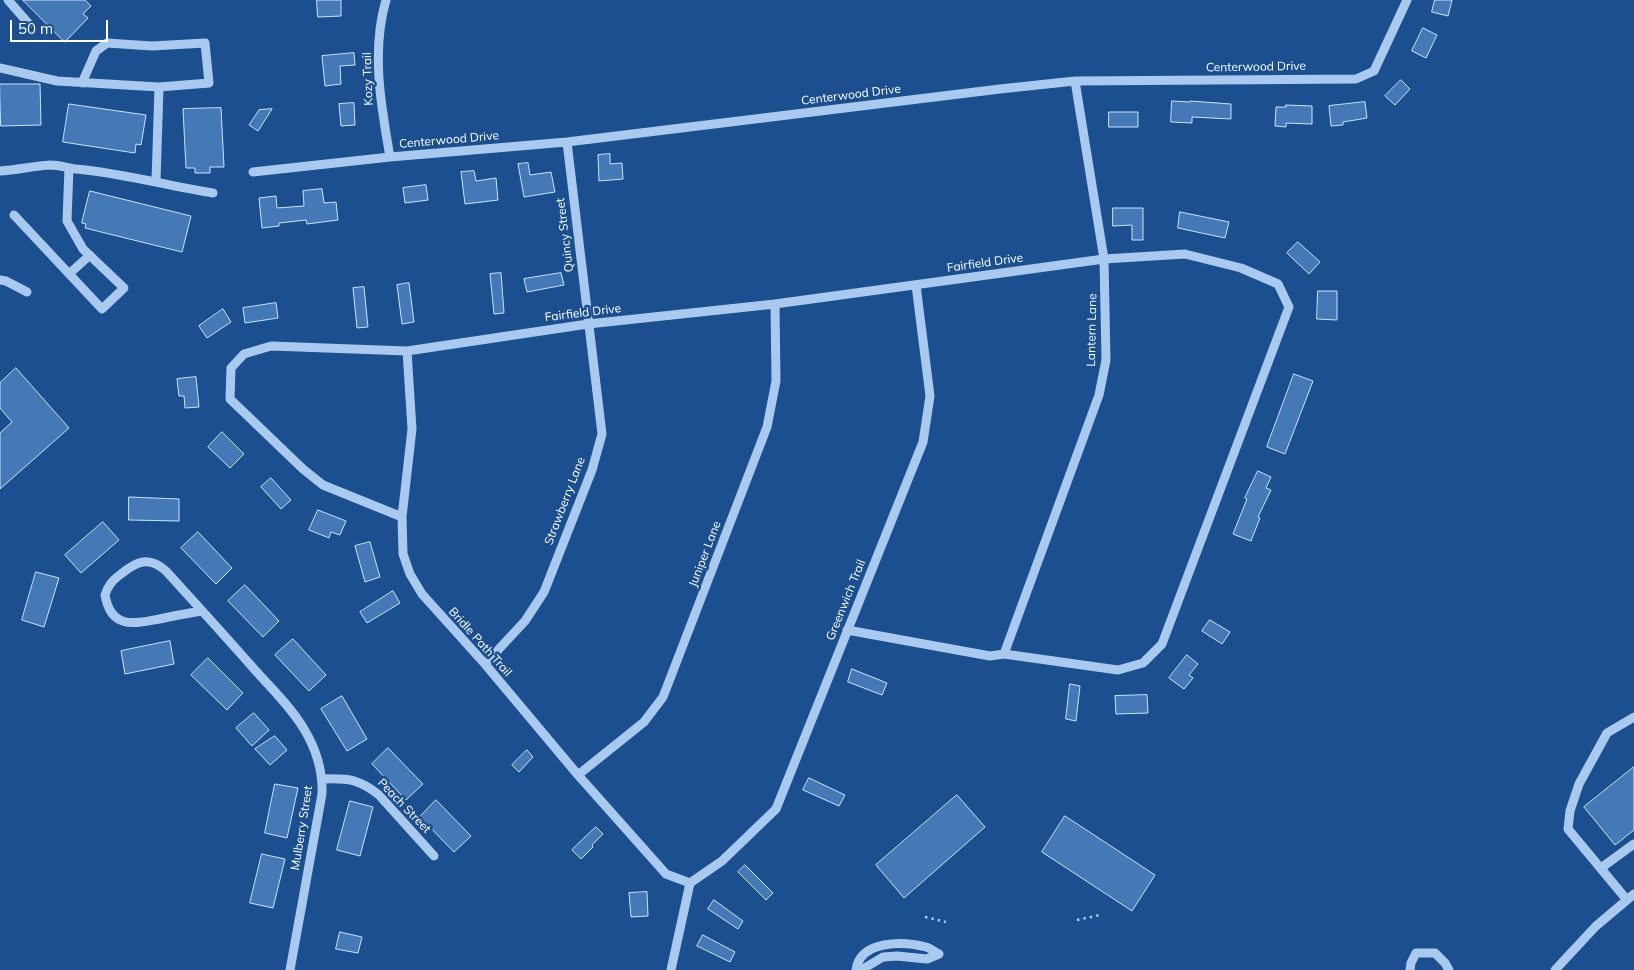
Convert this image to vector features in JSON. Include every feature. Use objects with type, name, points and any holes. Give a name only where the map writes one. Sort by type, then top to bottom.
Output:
[{"type":"street","points":[[8,0],[29,24]]},
{"type":"street","name":"Kozy Trail","points":[[386,0],[379,45],[379,78],[381,110],[390,157]]},
{"type":"street","name":"Centerwood Drive","points":[[253,172],[390,157],[567,142],[1075,81],[1356,79],[1374,71],[1407,0]]},
{"type":"street","points":[[0,68],[57,81],[82,83],[159,87],[209,83],[205,43],[152,46],[107,43],[96,51],[82,83]]},
{"type":"street","name":"Lantern Lane","points":[[1004,654],[1099,395],[1106,360],[1104,259],[1075,81]]},
{"type":"street","points":[[156,182],[159,87]]},
{"type":"street","name":"Quincy Street","points":[[567,142],[588,324]]},
{"type":"street","points":[[0,171],[49,165],[99,171],[213,193]]},
{"type":"street","points":[[14,215],[102,309],[124,288],[83,249],[67,221],[69,168]]},
{"type":"street","points":[[69,274],[90,254]]},
{"type":"street","name":"Fairfield Drive","points":[[402,518],[323,485],[303,469],[230,399],[231,368],[244,354],[271,346],[408,351],[588,324],[775,304],[1104,259],[1185,254],[1241,268],[1278,284],[1289,307],[1162,644],[1143,663],[1118,670],[1004,654],[990,656],[847,630]]},
{"type":"street","points":[[0,280],[6,281],[27,292]]},
{"type":"street","name":"Greenwich Trail","points":[[690,883],[722,861],[776,809],[923,442],[930,396],[916,285]]},
{"type":"street","name":"Juniper Lane","points":[[578,775],[644,722],[664,697],[767,427],[776,381],[775,304]]},
{"type":"street","name":"Strawberry Lane","points":[[485,664],[525,621],[544,592],[592,470],[602,434],[588,324]]},
{"type":"street","name":"Bridle Path Trail","points":[[408,351],[412,429],[402,518],[404,554],[410,574],[422,594],[485,664],[578,775],[666,874],[690,883]]},
{"type":"street","name":"Mulberry Street","points":[[202,611],[129,623],[114,616],[109,610],[105,595],[112,581],[132,565],[152,562],[166,571],[202,611],[294,714],[313,745],[323,779],[318,817],[290,970]]},
{"type":"street","points":[[1555,970],[1596,926],[1631,897],[1601,868],[1568,829],[1570,811],[1579,784],[1607,733],[1634,717]]},
{"type":"street","name":"Peach Street","points":[[323,779],[354,780],[371,788],[434,856]]},
{"type":"street","points":[[1601,868],[1634,844]]},
{"type":"street","points":[[671,970],[690,883]]},
{"type":"street","points":[[856,970],[857,961],[868,950],[882,944],[927,947],[939,954],[927,959],[897,956],[882,958],[861,970]]},
{"type":"street","points":[[1410,970],[1416,953],[1435,953],[1449,970]]},
{"type":"path","points":[[1077,920],[1100,916]]},
{"type":"path","points":[[925,917],[946,922]]},
{"type":"building","points":[[23,0],[85,0],[91,6],[83,14],[88,18],[65,42]]},
{"type":"building","points":[[317,0],[341,0],[341,16],[318,17]]},
{"type":"building","points":[[1435,0],[1452,0],[1448,16],[1432,12]]},
{"type":"building","points":[[1423,28],[1437,35],[1426,58],[1412,51]]},
{"type":"building","points":[[354,53],[355,65],[340,66],[341,84],[325,86],[322,56]]},
{"type":"building","points":[[1401,80],[1410,89],[1395,105],[1385,96]]},
{"type":"building","points":[[0,84],[40,84],[41,125],[1,126]]},
{"type":"building","points":[[1172,101],[1231,104],[1231,119],[1192,117],[1192,123],[1171,122]]},
{"type":"building","points":[[1365,102],[1367,118],[1343,122],[1343,125],[1331,126],[1329,106]]},
{"type":"building","points":[[354,103],[355,125],[341,126],[339,104]]},
{"type":"building","points":[[69,104],[146,115],[141,145],[136,144],[135,153],[63,142]]},
{"type":"building","points":[[1286,105],[1312,106],[1312,124],[1286,123],[1286,127],[1275,126],[1276,107],[1286,107]]},
{"type":"building","points":[[221,108],[224,167],[210,167],[210,173],[195,173],[195,168],[186,168],[183,109]]},
{"type":"building","points":[[272,109],[258,131],[249,125],[259,110]]},
{"type":"building","points":[[1109,112],[1138,112],[1138,127],[1109,127]]},
{"type":"building","points":[[610,154],[610,164],[622,163],[623,179],[599,181],[598,155]]},
{"type":"building","points":[[528,163],[530,175],[551,172],[555,192],[524,197],[518,164]]},
{"type":"building","points":[[474,171],[476,181],[496,178],[498,200],[465,204],[461,172]]},
{"type":"building","points":[[426,185],[428,200],[405,203],[403,188]]},
{"type":"building","points":[[322,189],[324,203],[336,202],[338,220],[307,224],[306,220],[279,223],[279,226],[262,228],[259,198],[276,196],[277,208],[304,206],[303,191]]},
{"type":"building","points":[[90,191],[191,216],[182,252],[85,228],[86,224],[82,223]]},
{"type":"building","points":[[1113,208],[1143,208],[1143,240],[1132,240],[1132,225],[1113,226]]},
{"type":"building","points":[[1180,212],[1229,222],[1225,238],[1178,228]]},
{"type":"building","points":[[1298,242],[1320,262],[1309,274],[1287,253]]},
{"type":"building","points":[[501,273],[504,313],[494,314],[490,274]]},
{"type":"building","points":[[561,273],[564,285],[527,292],[524,279]]},
{"type":"building","points":[[409,283],[414,322],[402,324],[397,285]]},
{"type":"building","points":[[364,287],[368,327],[357,328],[353,288]]},
{"type":"building","points":[[1318,291],[1337,291],[1337,320],[1317,319]]},
{"type":"building","points":[[276,303],[278,318],[245,323],[243,308]]},
{"type":"building","points":[[223,309],[231,322],[207,338],[199,326]]},
{"type":"building","points":[[16,368],[69,428],[0,489],[0,433],[12,422],[0,408],[0,383]]},
{"type":"building","points":[[1294,374],[1313,381],[1285,454],[1267,447]]},
{"type":"building","points":[[196,377],[199,407],[185,408],[184,396],[179,396],[177,379]]},
{"type":"building","points":[[222,432],[244,454],[230,468],[208,447]]},
{"type":"building","points":[[1258,471],[1271,477],[1266,488],[1271,490],[1258,517],[1260,518],[1251,541],[1233,534],[1247,499],[1245,498]]},
{"type":"building","points":[[271,478],[291,500],[281,509],[261,487]]},
{"type":"building","points":[[129,497],[179,499],[179,521],[129,520]]},
{"type":"building","points":[[318,510],[346,521],[340,535],[331,532],[329,538],[309,530]]},
{"type":"building","points":[[103,522],[119,540],[81,573],[65,555]]},
{"type":"building","points":[[198,532],[232,568],[216,584],[181,548]]},
{"type":"building","points":[[370,542],[380,577],[365,582],[355,546]]},
{"type":"building","points":[[36,572],[59,578],[44,627],[22,620]]},
{"type":"building","points":[[245,585],[279,621],[263,637],[228,601]]},
{"type":"building","points":[[393,591],[400,603],[367,623],[360,612]]},
{"type":"building","points":[[1210,620],[1230,632],[1222,644],[1202,631]]},
{"type":"building","points":[[293,639],[326,675],[309,691],[275,655]]},
{"type":"building","points":[[170,641],[174,664],[125,674],[121,651]]},
{"type":"building","points":[[1187,655],[1198,664],[1189,675],[1193,678],[1184,689],[1169,678]]},
{"type":"building","points":[[208,658],[243,693],[227,710],[191,675]]},
{"type":"building","points":[[852,669],[887,683],[882,695],[848,682]]},
{"type":"building","points":[[1070,684],[1080,686],[1076,721],[1066,719]]},
{"type":"building","points":[[1147,695],[1148,713],[1116,714],[1115,696]]},
{"type":"building","points":[[342,696],[367,739],[347,751],[321,709]]},
{"type":"building","points":[[254,713],[269,730],[252,746],[236,728]]},
{"type":"building","points":[[275,736],[287,750],[270,765],[255,749]]},
{"type":"building","points":[[388,748],[423,784],[406,800],[372,764]]},
{"type":"building","points":[[527,750],[533,757],[519,772],[512,765]]},
{"type":"building","points":[[1634,767],[1634,830],[1615,845],[1584,807]]},
{"type":"building","points":[[809,778],[845,795],[839,806],[803,790]]},
{"type":"building","points":[[275,784],[298,788],[287,838],[265,833]]},
{"type":"building","points":[[957,795],[985,827],[904,898],[876,865]]},
{"type":"building","points":[[436,800],[471,836],[454,852],[420,817]]},
{"type":"building","points":[[350,801],[373,807],[360,856],[337,850]]},
{"type":"building","points":[[1065,816],[1155,875],[1132,911],[1042,852]]},
{"type":"building","points":[[596,827],[603,834],[581,859],[572,850]]},
{"type":"building","points":[[262,854],[285,859],[273,908],[250,903]]},
{"type":"building","points":[[745,865],[773,893],[766,900],[738,872]]},
{"type":"building","points":[[647,892],[648,916],[631,917],[629,893]]},
{"type":"building","points":[[714,900],[743,921],[738,929],[708,909]]},
{"type":"building","points":[[340,932],[362,937],[358,953],[336,949]]},
{"type":"building","points":[[703,935],[735,952],[730,962],[697,946]]}]
